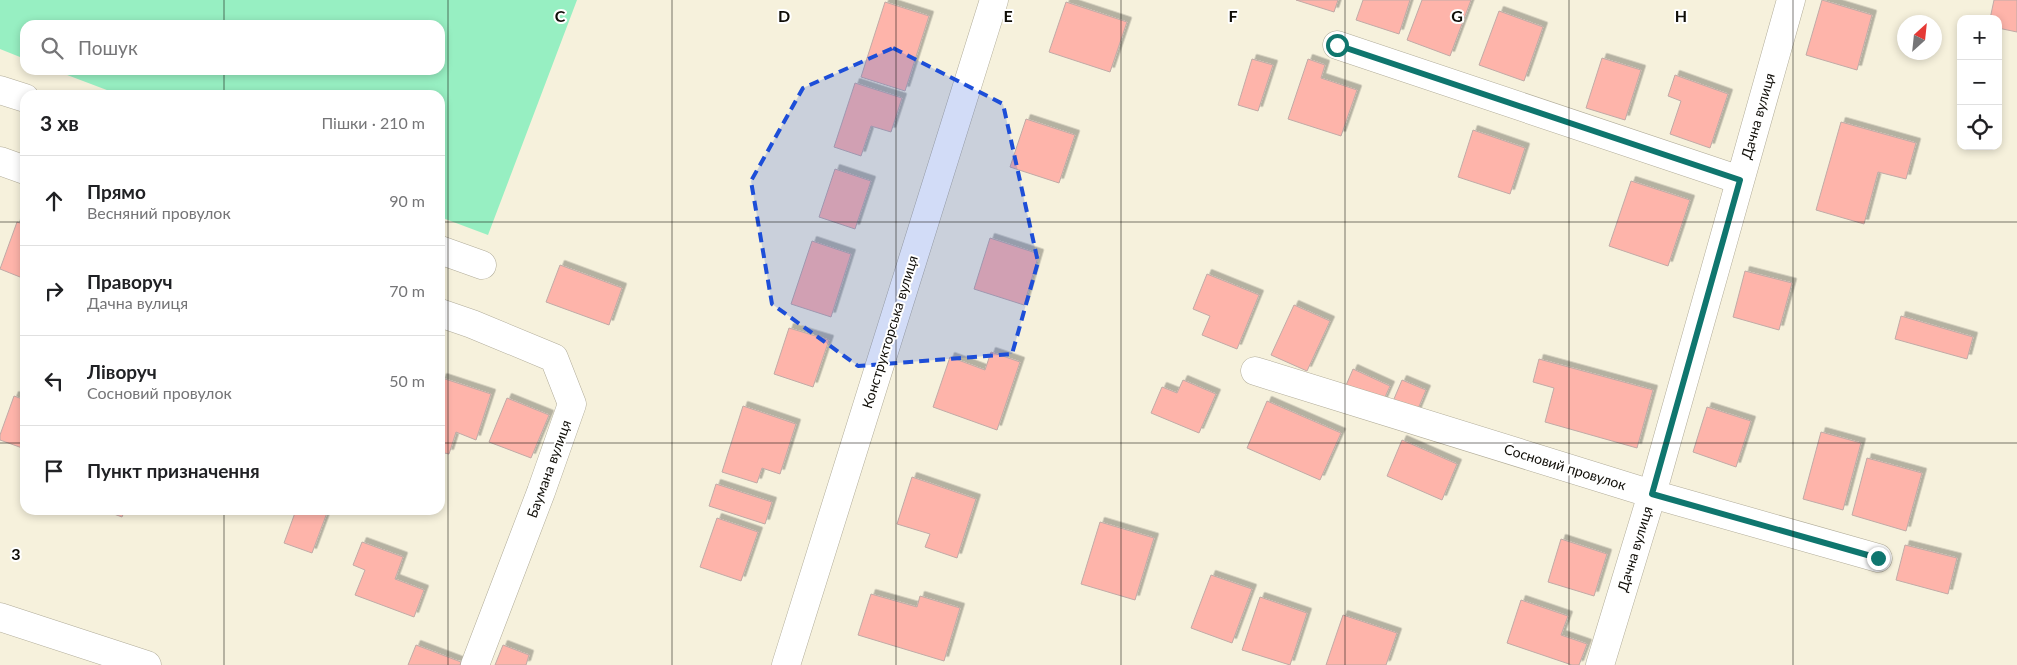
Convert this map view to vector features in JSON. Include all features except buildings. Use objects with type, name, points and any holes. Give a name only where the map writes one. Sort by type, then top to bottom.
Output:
[{"type":"street","name":"Конструкторська вулиця","points":[[786,665],[994,0]]},
{"type":"street","name":"Дачна вулиця","points":[[1600,665],[1652,494],[1790,0]]},
{"type":"street","points":[[1337,45],[1740,180]]},
{"type":"street","points":[[0,90],[20,96]]},
{"type":"street","points":[[0,161],[20,168]]},
{"type":"street","points":[[445,252],[482,265]]},
{"type":"street","name":"Баумана вулиця","points":[[445,315],[554,358],[572,404],[541,492],[474,665]]},
{"type":"street","name":"Сосновий провулок","points":[[1255,371],[1652,494],[1878,558]]},
{"type":"street","points":[[0,617],[147,665]]},
{"type":"highlighted area","points":[[893,48],[1003,104],[1038,262],[1012,354],[858,366],[772,304],[751,181],[803,88]]},
{"type":"green space","points":[[0,0],[577,0],[488,235],[445,219],[445,90],[107,90],[67,75],[445,75],[445,20],[20,20],[20,57],[0,49]]},
{"type":"route","points":[[1337,45],[1740,180],[1652,494],[1878,558]]}]
